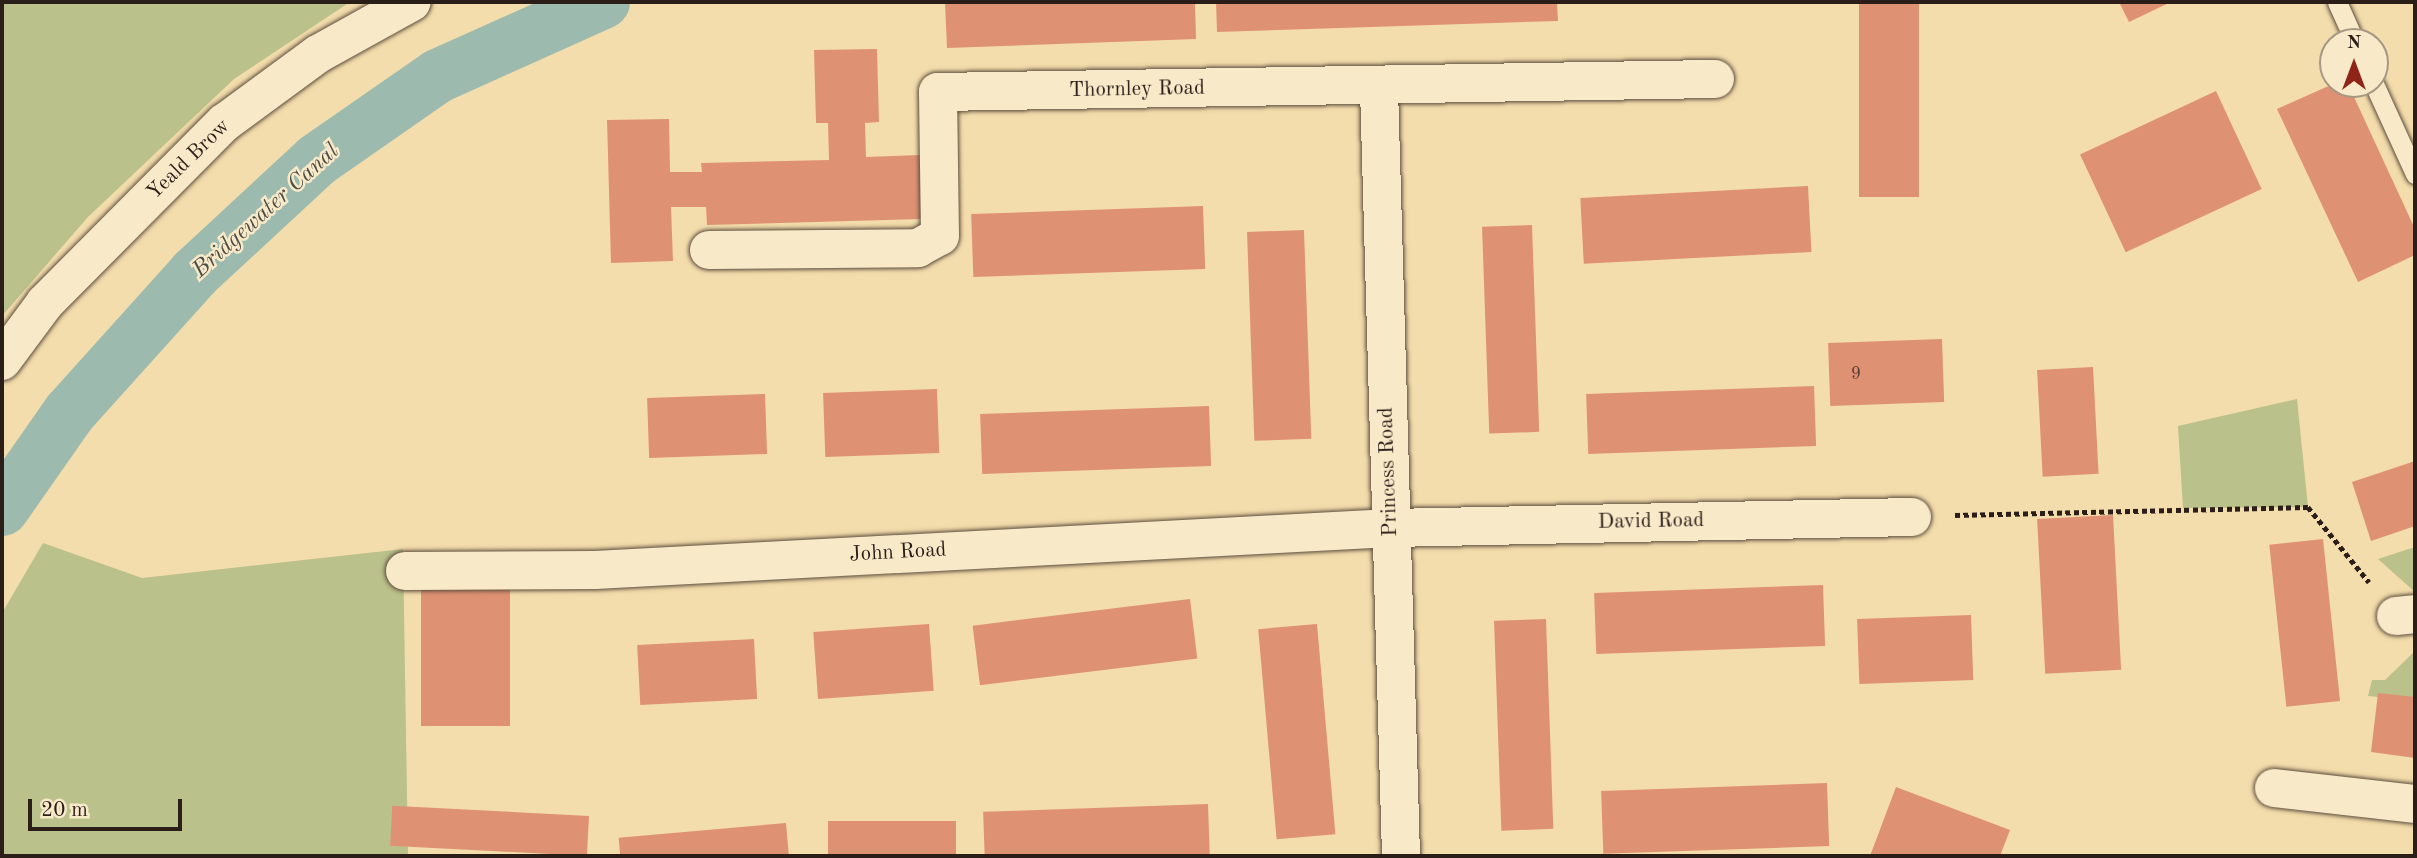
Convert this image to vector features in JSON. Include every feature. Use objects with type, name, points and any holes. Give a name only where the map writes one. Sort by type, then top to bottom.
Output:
[{"type":"street","name":"Yeald Brow","points":[[2,360],[46,303],[224,123],[318,54],[412,2]]},
{"type":"street","name":"Thornley Road","points":[[709,250],[918,248],[940,236],[938,92],[1379,88],[1716,79]]},
{"type":"street","name":"Princess Road","points":[[1379,88],[1401,856]]},
{"type":"street","name":"David Road","points":[[1391,528],[1912,517]]},
{"type":"street","name":"John Road","points":[[405,571],[596,570],[1391,528]]},
{"type":"street","points":[[2274,788],[2415,804]]},
{"type":"lane","points":[[2337,2],[2349,28]]},
{"type":"lane","points":[[2380,98],[2415,174]]},
{"type":"path","points":[[1912,517],[2308,507],[2406,615]]},
{"type":"green space","points":[[2,2],[350,2],[234,79],[88,217],[2,316]]},
{"type":"green space","points":[[2297,399],[2308,507],[2183,508],[2178,426]]},
{"type":"green space","points":[[43,543],[142,578],[403,549],[408,856],[2,856],[2,613]]},
{"type":"green space","points":[[2415,547],[2415,592],[2378,559]]},
{"type":"green space","points":[[2415,651],[2415,701],[2368,696],[2372,680],[2385,680]]},
{"type":"building","points":[[945,2],[1195,2],[1196,39],[947,48]]},
{"type":"building","points":[[1216,2],[1557,2],[1558,21],[1217,32]]},
{"type":"building","points":[[1859,2],[1919,2],[1919,197],[1859,197]]},
{"type":"building","points":[[2119,2],[2171,2],[2129,22]]},
{"type":"building","points":[[877,49],[879,122],[865,123],[866,157],[920,155],[921,219],[707,225],[706,207],[671,207],[673,261],[611,263],[607,120],[669,119],[670,172],[702,172],[701,163],[829,160],[828,123],[816,123],[814,50]]},
{"type":"building","points":[[2319,90],[2319,98],[2354,98],[2415,229],[2415,255],[2358,282],[2277,109]]},
{"type":"building","points":[[2216,91],[2262,189],[2126,252],[2080,154]]},
{"type":"building","points":[[1808,186],[1811,252],[1584,264],[1580,198]]},
{"type":"building","points":[[1203,206],[1205,269],[973,277],[971,214]]},
{"type":"building","points":[[1532,225],[1539,432],[1489,434],[1482,227]]},
{"type":"building","points":[[1304,230],[1311,439],[1254,441],[1247,232]]},
{"type":"building","points":[[1942,339],[1944,402],[1830,406],[1828,343]]},
{"type":"building","points":[[2093,367],[2099,474],[2043,477],[2037,370]]},
{"type":"building","points":[[1814,386],[1816,446],[1588,454],[1586,394]]},
{"type":"building","points":[[937,389],[939,453],[825,457],[823,393]]},
{"type":"building","points":[[765,394],[767,454],[649,458],[647,398]]},
{"type":"building","points":[[1209,406],[1211,466],[982,474],[980,414]]},
{"type":"building","points":[[2415,461],[2415,526],[2371,541],[2352,482]]},
{"type":"building","points":[[2113,515],[2121,670],[2045,674],[2037,519]]},
{"type":"building","points":[[2323,539],[2340,701],[2286,707],[2269,545]]},
{"type":"building","points":[[421,583],[510,583],[510,726],[421,726]]},
{"type":"building","points":[[1823,585],[1825,646],[1596,654],[1594,593]]},
{"type":"building","points":[[1190,599],[1197,659],[980,685],[973,626]]},
{"type":"building","points":[[1971,615],[1973,680],[1859,684],[1857,619]]},
{"type":"building","points":[[1546,619],[1553,829],[1501,831],[1494,621]]},
{"type":"building","points":[[929,624],[934,691],[818,699],[813,632]]},
{"type":"building","points":[[1317,624],[1335,834],[1277,839],[1258,629]]},
{"type":"building","points":[[754,639],[757,699],[640,705],[637,645]]},
{"type":"building","points":[[2378,693],[2415,697],[2415,758],[2371,752]]},
{"type":"building","points":[[1827,783],[1829,846],[1603,854],[1601,791]]},
{"type":"building","points":[[1896,787],[2010,830],[2000,856],[1870,856]]},
{"type":"building","points":[[1208,804],[1210,856],[985,856],[983,812]]},
{"type":"building","points":[[392,806],[589,816],[587,856],[390,846]]},
{"type":"building","points":[[828,821],[956,821],[956,856],[828,856]]},
{"type":"building","points":[[786,823],[789,856],[620,856],[619,838]]},
{"type":"waterway","name":"Bridgewater Canal","points":[[2,509],[70,412],[195,273],[317,160],[438,76],[603,2]]}]
